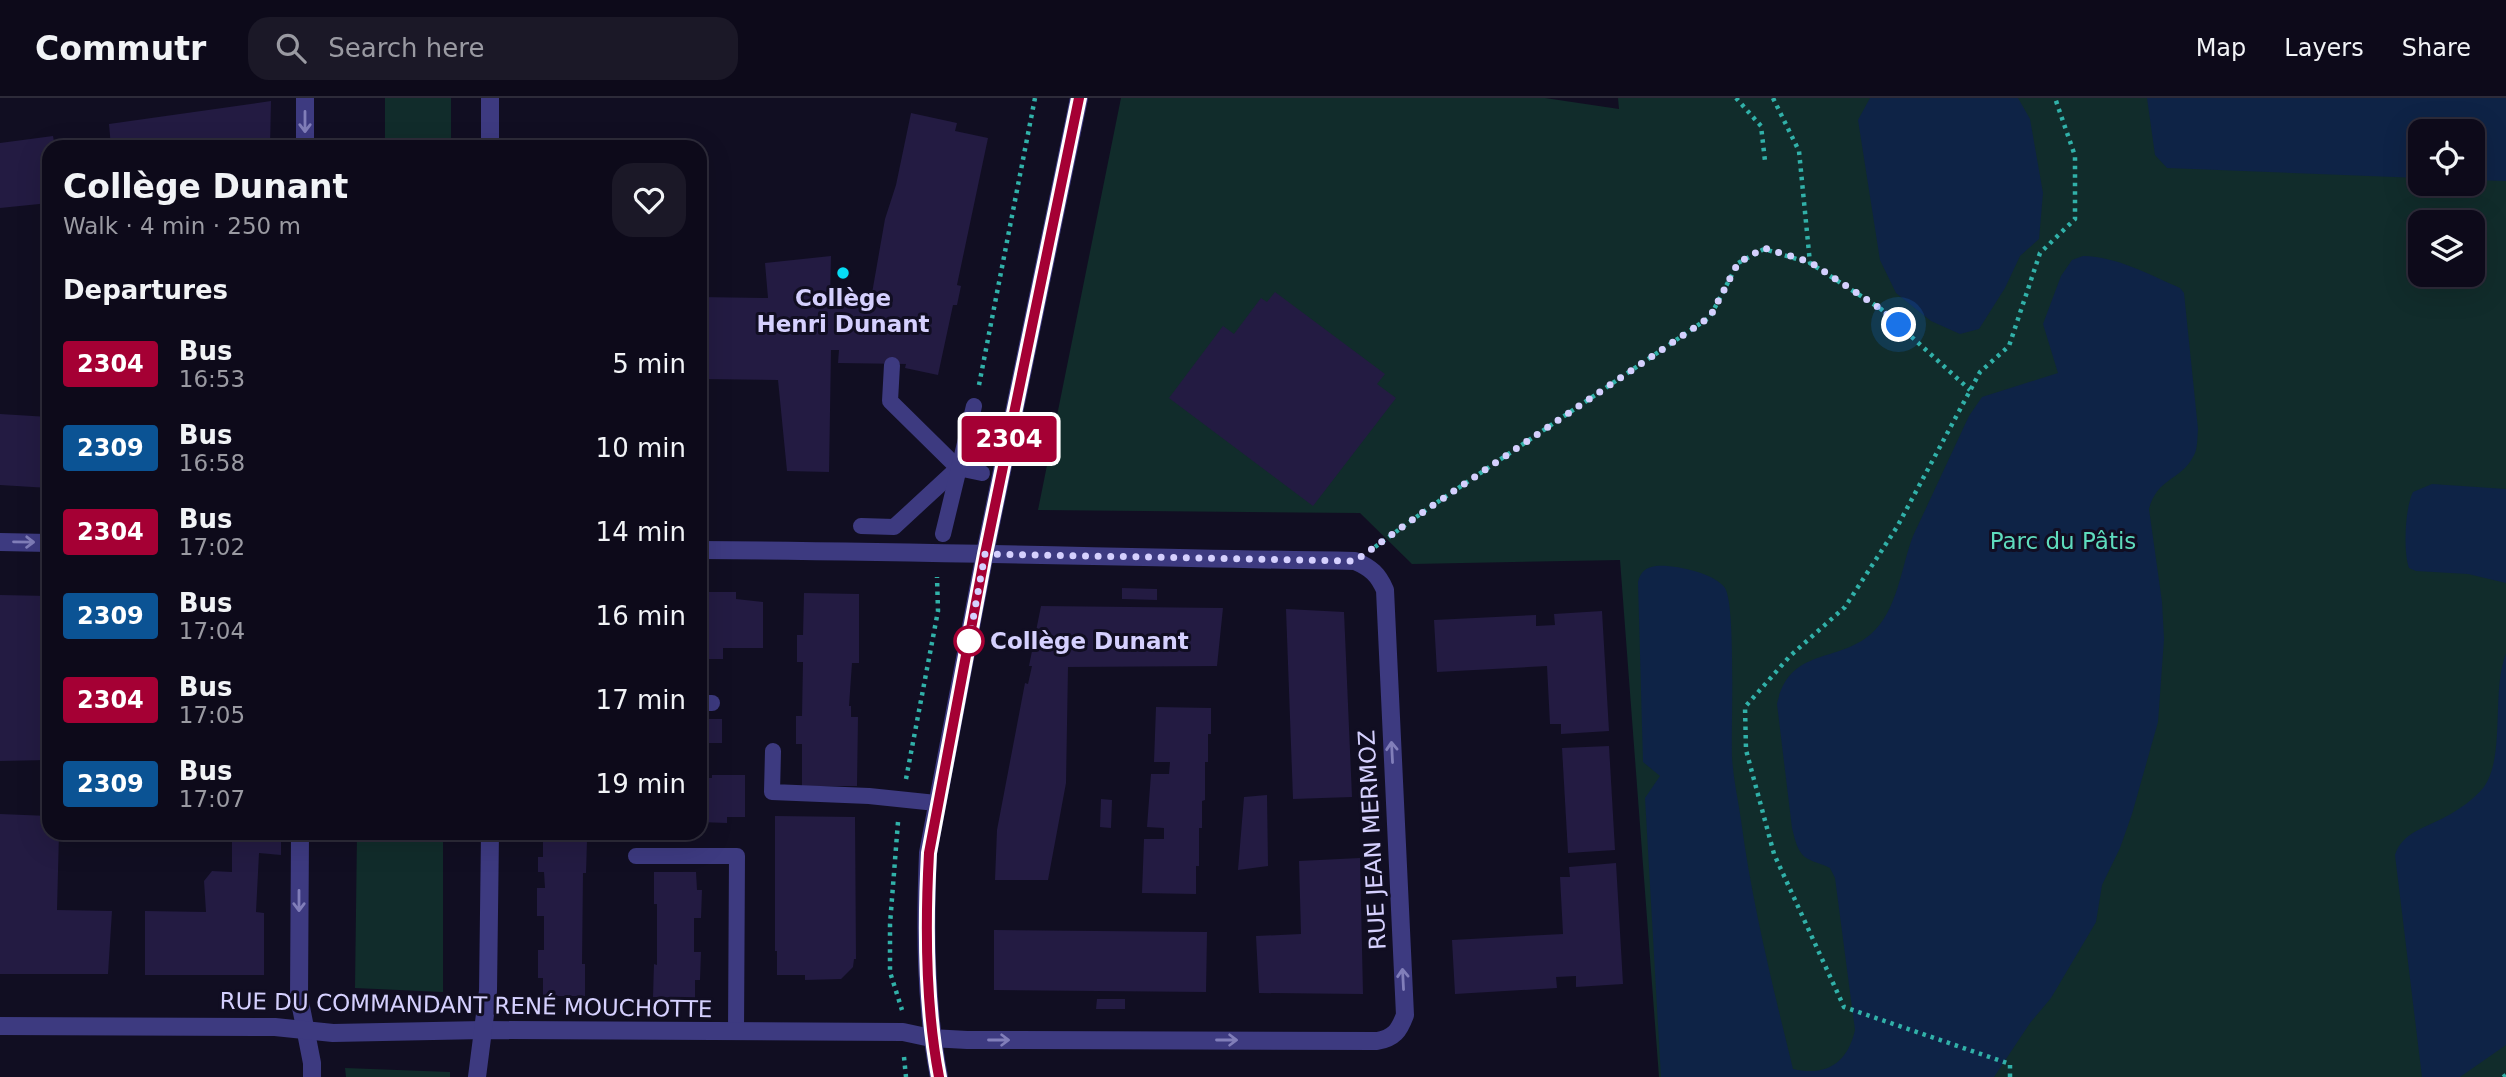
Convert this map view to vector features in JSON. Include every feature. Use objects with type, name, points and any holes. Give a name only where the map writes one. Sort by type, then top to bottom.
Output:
[{"type":"street","points":[[305,98],[305,140]]},
{"type":"street","points":[[489,140],[490,98]]},
{"type":"street","points":[[939,1077],[931,1038],[926,903],[936,803],[1079,98]]},
{"type":"street","points":[[0,542],[42,543]]},
{"type":"street","points":[[707,550],[1355,561]]},
{"type":"street","name":"RUE JEAN MERMOZ","points":[[931,1038],[1377,1041],[1390,1038],[1400,1029],[1405,1015],[1385,590],[1379,576],[1355,561]]},
{"type":"street","points":[[300,840],[299,997],[303,1029],[312,1063],[312,1077]]},
{"type":"street","points":[[477,1077],[488,991],[490,840]]},
{"type":"street","name":"RUE DU COMMANDANT RENÉ MOUCHOTTE","points":[[0,1026],[275,1027],[333,1033],[483,1030],[903,1032],[931,1038]]},
{"type":"lane","points":[[891,365],[890,401],[958,468],[982,473]]},
{"type":"lane","points":[[943,534],[974,406]]},
{"type":"lane","points":[[861,526],[893,530],[958,468]]},
{"type":"lane","points":[[773,751],[772,792],[869,796],[936,803]]},
{"type":"lane","points":[[636,856],[737,856],[737,1032]]},
{"type":"path","points":[[974,406],[1035,98]]},
{"type":"path","points":[[1735,98],[1761,126],[1765,161]]},
{"type":"path","points":[[1773,98],[1800,151],[1810,262]]},
{"type":"path","points":[[2010,1077],[2010,1064],[1844,1007],[1774,854],[1746,750],[1745,707],[1790,656],[1845,607],[1897,527],[1980,372],[2009,346],[2040,253],[2075,219],[2075,156],[2054,98]]},
{"type":"path","points":[[1355,561],[1710,317],[1738,263],[1764,248],[1810,262],[1881,309],[1970,390]]},
{"type":"path","points":[[904,787],[939,611],[937,575]]},
{"type":"path","points":[[900,811],[895,835],[890,972],[901,1003]]},
{"type":"path","points":[[904,1060],[906,1077]]},
{"type":"green space","points":[[385,98],[451,98],[451,140],[385,140]]},
{"type":"green space","name":"Parc du Pâtis","points":[[1121,98],[1545,98],[1619,109],[1618,98],[2506,98],[2506,1077],[1659,1077],[1620,560],[1412,564],[1360,513],[1038,510]]},
{"type":"green space","points":[[357,840],[443,840],[443,992],[355,988]]},
{"type":"green space","points":[[345,1068],[450,1072],[450,1077],[346,1077]]},
{"type":"water","points":[[1870,98],[2018,98],[2030,119],[2043,193],[2039,239],[2020,256],[2005,288],[1979,329],[1960,334],[1931,321],[1896,293],[1880,260],[1858,120]]},
{"type":"water","points":[[2147,98],[2506,98],[2506,181],[2485,180],[2485,119],[2408,119],[2408,178],[2167,168],[2155,155]]},
{"type":"water","points":[[2083,256],[2108,259],[2133,267],[2180,288],[2184,293],[2198,429],[2197,447],[2193,457],[2188,465],[2163,485],[2149,509],[2162,602],[2164,639],[2158,722],[2132,814],[2120,848],[2102,885],[2096,922],[2051,998],[2030,1023],[1994,1077],[1661,1077],[1645,798],[1660,776],[1643,762],[1638,582],[1641,575],[1652,567],[1673,566],[1703,574],[1725,588],[1731,618],[1733,765],[1757,914],[1793,1069],[1826,1069],[1841,1059],[1847,1051],[1855,1030],[1835,878],[1830,868],[1804,856],[1795,841],[1777,704],[1783,686],[1792,673],[1815,659],[1857,643],[1880,624],[1898,588],[1913,536],[1969,416],[1982,397],[2058,373],[2043,324],[2061,276],[2072,260]]},
{"type":"water","points":[[2432,484],[2506,489],[2506,583],[2468,574],[2416,571],[2409,568],[2406,541],[2410,499],[2413,492]]},
{"type":"water","points":[[2506,654],[2506,1045],[2460,1077],[2422,1077],[2395,855],[2398,847],[2409,836],[2456,811],[2484,787],[2495,758],[2499,685]]},
{"type":"building","points":[[271,101],[270,140],[110,140],[109,124]]},
{"type":"building","points":[[911,113],[957,123],[955,131],[988,138],[957,285],[961,286],[957,305],[953,305],[938,375],[905,368],[906,364],[838,363],[839,350],[831,350],[829,472],[787,471],[778,380],[707,379],[707,297],[768,298],[765,263],[831,256],[830,298],[871,299],[885,219],[896,185]]},
{"type":"building","points":[[53,136],[54,140],[42,140],[42,204],[0,208],[0,143]]},
{"type":"building","points":[[1275,292],[1385,374],[1377,384],[1396,398],[1313,506],[1169,398],[1223,326],[1234,334],[1261,298],[1267,302]]},
{"type":"building","points":[[0,414],[42,417],[42,488],[0,485]]},
{"type":"building","points":[[1122,588],[1157,589],[1157,600],[1122,599]]},
{"type":"building","points":[[707,592],[736,592],[736,599],[763,602],[763,648],[723,648],[723,659],[707,659]]},
{"type":"building","points":[[804,593],[859,594],[859,663],[852,663],[849,706],[851,717],[858,717],[857,786],[802,786],[802,744],[796,744],[796,716],[802,716],[803,662],[797,662],[797,635],[803,635]]},
{"type":"building","points":[[0,595],[42,596],[42,760],[0,761]]},
{"type":"building","points":[[1041,606],[1223,608],[1217,666],[1068,667],[1066,783],[1048,880],[995,880],[997,830],[1025,683],[1028,684],[1032,666],[1029,666]]},
{"type":"building","points":[[1286,609],[1344,612],[1352,797],[1293,799]]},
{"type":"building","points":[[1602,611],[1609,731],[1561,734],[1561,724],[1550,724],[1547,666],[1437,672],[1434,620],[1536,615],[1536,626],[1555,625],[1554,614]]},
{"type":"building","points":[[1156,707],[1211,708],[1208,762],[1205,762],[1205,800],[1202,801],[1202,828],[1199,828],[1196,894],[1142,893],[1144,839],[1164,839],[1164,828],[1147,827],[1151,774],[1169,774],[1170,762],[1154,762]]},
{"type":"building","points":[[707,719],[722,719],[722,743],[707,743]]},
{"type":"building","points":[[1609,746],[1615,850],[1568,853],[1562,748]]},
{"type":"building","points":[[712,775],[745,775],[745,817],[727,817],[727,823],[707,822],[707,778],[712,778]]},
{"type":"building","points":[[1267,795],[1268,866],[1238,870],[1244,797]]},
{"type":"building","points":[[1101,799],[1112,800],[1111,828],[1100,827]]},
{"type":"building","points":[[0,814],[42,816],[42,840],[59,840],[57,910],[112,911],[108,974],[0,974]]},
{"type":"building","points":[[775,816],[855,817],[856,959],[853,967],[841,979],[805,980],[805,975],[777,975]]},
{"type":"building","points":[[232,840],[281,840],[281,855],[259,853],[256,912],[264,913],[264,975],[145,975],[145,911],[206,912],[204,881],[212,871],[232,872]]},
{"type":"building","points":[[543,840],[587,840],[586,873],[583,873],[582,964],[585,964],[585,996],[543,996],[543,978],[538,978],[538,950],[544,950],[544,916],[537,916],[537,888],[545,888],[544,872],[538,872],[538,857],[543,857]]},
{"type":"building","points":[[1360,858],[1363,994],[1259,993],[1256,936],[1301,934],[1299,861]]},
{"type":"building","points":[[1616,863],[1623,984],[1576,987],[1576,976],[1556,977],[1557,988],[1455,994],[1452,940],[1563,934],[1560,877],[1570,877],[1569,867]]},
{"type":"building","points":[[654,872],[696,872],[697,890],[702,890],[701,918],[694,918],[694,952],[701,952],[700,980],[695,980],[695,998],[653,997],[654,964],[657,965]]},
{"type":"building","points":[[994,930],[1207,932],[1206,992],[994,990]]},
{"type":"building","points":[[1097,999],[1125,999],[1125,1009],[1096,1009]]},
{"type":"bus line","name":"2304","points":[[939,1077],[931,1038],[926,903],[936,803],[1079,98]]},
{"type":"place","name":"Collège Henri Dunant","points":[[843,273]]},
{"type":"place","name":"Collège Dunant","points":[[969,641]]},
{"type":"route","points":[[969,641],[985,554],[1355,561],[1710,317],[1738,263],[1764,248],[1810,262],[1881,309],[1899,325]]}]
